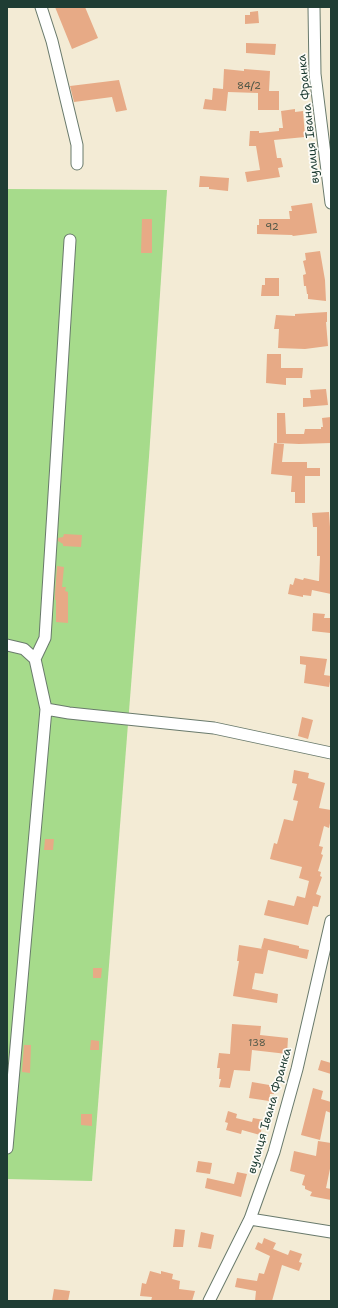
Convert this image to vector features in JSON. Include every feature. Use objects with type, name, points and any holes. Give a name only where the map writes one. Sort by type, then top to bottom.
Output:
[{"type":"street","points":[[41,7],[52,41],[77,145],[77,164]]},
{"type":"street","name":"вулиця Івана Франка","points":[[314,7],[315,74],[331,203]]},
{"type":"street","points":[[7,1148],[46,709],[36,659],[45,638],[70,240]]},
{"type":"street","points":[[7,645],[24,649],[36,659]]},
{"type":"street","points":[[46,709],[69,713],[214,728],[331,753]]},
{"type":"street","name":"вулиця Івана Франка","points":[[209,1301],[250,1219],[274,1152],[297,1069],[331,920]]},
{"type":"street","points":[[250,1219],[331,1232]]},
{"type":"green space","points":[[7,189],[167,190],[149,457],[92,1181],[7,1179]]},
{"type":"building","points":[[55,7],[85,7],[98,38],[72,49]]},
{"type":"building","points":[[258,11],[259,23],[245,24],[245,15],[250,15],[250,12]]},
{"type":"building","points":[[246,43],[276,44],[275,55],[246,53]]},
{"type":"building","points":[[224,69],[270,71],[269,91],[279,91],[279,110],[258,110],[258,93],[228,92],[226,111],[203,109],[205,99],[212,100],[213,88],[223,89]]},
{"type":"building","points":[[119,80],[127,110],[116,112],[112,97],[74,102],[70,86]]},
{"type":"building","points":[[295,109],[295,112],[303,111],[305,137],[274,140],[277,158],[281,158],[283,167],[278,168],[280,177],[247,182],[245,172],[260,170],[256,146],[249,146],[250,131],[259,131],[259,133],[279,131],[279,128],[283,128],[281,111]]},
{"type":"building","points":[[200,176],[229,178],[228,191],[209,189],[209,187],[199,187]]},
{"type":"building","points":[[312,203],[317,233],[293,236],[257,234],[259,219],[290,219],[289,211],[292,211],[291,206]]},
{"type":"building","points":[[142,219],[152,219],[152,253],[141,253]]},
{"type":"building","points":[[320,251],[325,280],[326,301],[308,299],[306,286],[304,286],[303,275],[306,274],[303,261],[306,260],[305,253]]},
{"type":"building","points":[[265,278],[279,278],[279,296],[261,296],[262,285],[265,285]]},
{"type":"building","points":[[327,312],[326,322],[328,346],[305,349],[278,348],[279,329],[274,329],[276,315],[295,316],[295,314]]},
{"type":"building","points":[[267,354],[281,354],[281,368],[303,368],[302,378],[286,378],[286,385],[266,383]]},
{"type":"building","points":[[326,389],[328,405],[303,407],[303,398],[311,398],[310,390]]},
{"type":"building","points":[[277,413],[285,413],[286,434],[304,434],[305,429],[321,429],[321,427],[323,427],[322,418],[331,417],[331,443],[277,443]]},
{"type":"building","points":[[274,443],[284,444],[282,462],[307,462],[307,468],[320,468],[320,476],[305,476],[305,503],[295,503],[295,492],[291,492],[292,476],[271,474]]},
{"type":"building","points":[[329,512],[331,542],[331,594],[312,590],[311,596],[303,595],[303,597],[288,594],[290,584],[293,585],[295,578],[319,581],[320,556],[317,556],[317,527],[313,527],[312,513]]},
{"type":"building","points":[[64,534],[82,535],[81,547],[63,546],[63,544],[58,541],[58,538],[63,537]]},
{"type":"building","points":[[57,566],[64,567],[62,587],[66,587],[65,591],[68,592],[68,623],[56,622],[55,595]]},
{"type":"building","points":[[313,613],[325,614],[324,618],[331,618],[330,633],[312,631]]},
{"type":"building","points":[[300,656],[327,659],[324,675],[331,676],[329,687],[304,683],[306,665],[300,664]]},
{"type":"building","points":[[302,717],[313,720],[308,739],[298,736]]},
{"type":"building","points":[[294,770],[309,773],[308,778],[325,783],[319,808],[331,810],[329,828],[324,826],[319,846],[323,847],[321,854],[323,855],[318,871],[321,872],[320,876],[322,877],[316,894],[321,896],[318,907],[313,906],[308,925],[264,915],[268,900],[294,906],[297,896],[305,898],[309,881],[299,878],[302,867],[270,859],[274,843],[277,844],[284,819],[293,821],[298,801],[293,800],[297,784],[292,783]]},
{"type":"building","points":[[45,839],[54,839],[53,850],[44,850]]},
{"type":"building","points":[[264,938],[299,946],[299,948],[309,950],[307,959],[268,950],[263,974],[255,973],[252,989],[278,994],[277,1003],[233,996],[239,961],[237,961],[239,945],[261,949]]},
{"type":"building","points":[[93,968],[102,968],[101,978],[93,978]]},
{"type":"building","points":[[232,1024],[261,1026],[260,1035],[288,1038],[287,1054],[252,1050],[250,1071],[234,1070],[230,1088],[219,1087],[221,1079],[219,1079],[220,1068],[217,1068],[219,1053],[230,1054]]},
{"type":"building","points":[[91,1040],[99,1041],[99,1050],[90,1050]]},
{"type":"building","points":[[24,1045],[31,1045],[30,1073],[22,1072]]},
{"type":"building","points":[[321,1060],[331,1063],[331,1074],[318,1070]]},
{"type":"building","points":[[252,1082],[275,1086],[274,1094],[270,1094],[269,1101],[249,1098]]},
{"type":"building","points":[[313,1088],[323,1091],[321,1099],[331,1102],[331,1113],[326,1111],[320,1140],[301,1135]]},
{"type":"building","points":[[228,1111],[237,1114],[236,1118],[252,1122],[253,1118],[264,1120],[260,1135],[242,1130],[241,1134],[226,1130],[228,1123],[225,1122]]},
{"type":"building","points":[[81,1114],[92,1114],[92,1126],[81,1125]]},
{"type":"building","points":[[318,1141],[331,1143],[331,1164],[326,1188],[331,1189],[331,1200],[310,1196],[312,1192],[305,1189],[305,1186],[302,1185],[305,1175],[290,1171],[294,1151],[316,1156]]},
{"type":"building","points":[[198,1161],[212,1163],[210,1174],[196,1172]]},
{"type":"building","points":[[237,1172],[247,1174],[241,1197],[205,1188],[207,1178],[234,1184]]},
{"type":"building","points":[[175,1229],[185,1230],[183,1247],[173,1247]]},
{"type":"building","points":[[201,1232],[214,1235],[211,1249],[198,1247]]},
{"type":"building","points":[[264,1238],[276,1243],[273,1249],[288,1255],[290,1250],[302,1254],[299,1262],[302,1263],[299,1271],[282,1265],[272,1301],[255,1301],[256,1291],[235,1287],[237,1278],[257,1281],[259,1273],[264,1274],[270,1256],[255,1249],[258,1242],[262,1244]]},
{"type":"building","points":[[150,1271],[161,1274],[161,1271],[173,1274],[172,1279],[180,1281],[179,1289],[195,1291],[192,1301],[151,1301],[152,1297],[140,1296],[142,1283],[146,1284]]},
{"type":"building","points":[[54,1289],[70,1291],[68,1301],[52,1301]]}]
